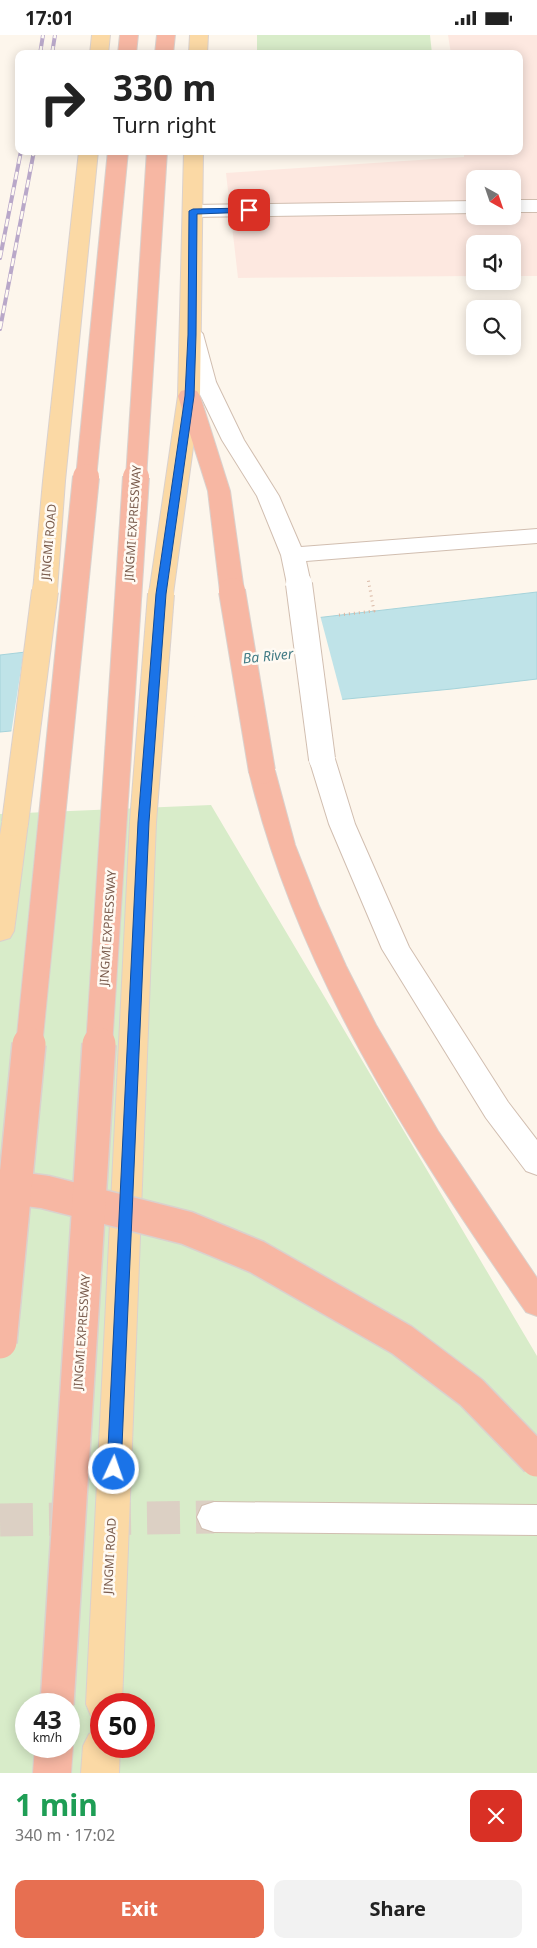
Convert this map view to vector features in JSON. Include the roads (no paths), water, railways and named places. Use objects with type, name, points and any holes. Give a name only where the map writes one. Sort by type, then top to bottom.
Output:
[{"type":"highway","points":[[127,50],[129,35]]},
{"type":"highway","points":[[164,50],[166,35]]},
{"type":"highway","points":[[0,1342],[118,155]]},
{"type":"highway","name":"JINGMI EXPRESSWAY","points":[[58,1693],[157,155]]},
{"type":"highway","points":[[189,396],[218,491],[232,591],[262,771],[281,844],[332,968],[389,1077],[470,1208],[537,1303]]},
{"type":"highway","points":[[0,1186],[45,1192],[187,1228],[257,1257],[402,1340],[471,1392],[537,1460]]},
{"type":"highway","points":[[52,1773],[53,1758]]},
{"type":"main road","points":[[99,50],[101,35]]},
{"type":"main road","points":[[198,35],[198,50]]},
{"type":"main road","name":"JINGMI ROAD","points":[[0,931],[45,591],[54,481],[89,155]]},
{"type":"main road","name":"JINGMI ROAD","points":[[104,1693],[143,822],[161,594],[189,396],[192,335],[194,155]]},
{"type":"main road","points":[[100,1773],[101,1758]]},
{"type":"street","points":[[521,206],[537,205]]},
{"type":"street","points":[[193,211],[466,207]]},
{"type":"street","points":[[192,335],[206,382],[233,440],[268,496],[293,555],[299,584],[322,759],[342,824],[396,949],[497,1110],[537,1163]]},
{"type":"street","points":[[293,555],[537,536]]},
{"type":"street","points":[[214,1517],[537,1520]]},
{"type":"water","name":"Ba River","points":[[537,592],[537,679],[452,689],[0,732],[0,655]]},
{"type":"tunnel","points":[[0,1520],[214,1517]]},
{"type":"railway","points":[[41,50],[43,35]]},
{"type":"railway","points":[[53,50],[55,35]]},
{"type":"railway","points":[[0,258],[20,155]]},
{"type":"railway","points":[[0,329],[33,155]]}]
